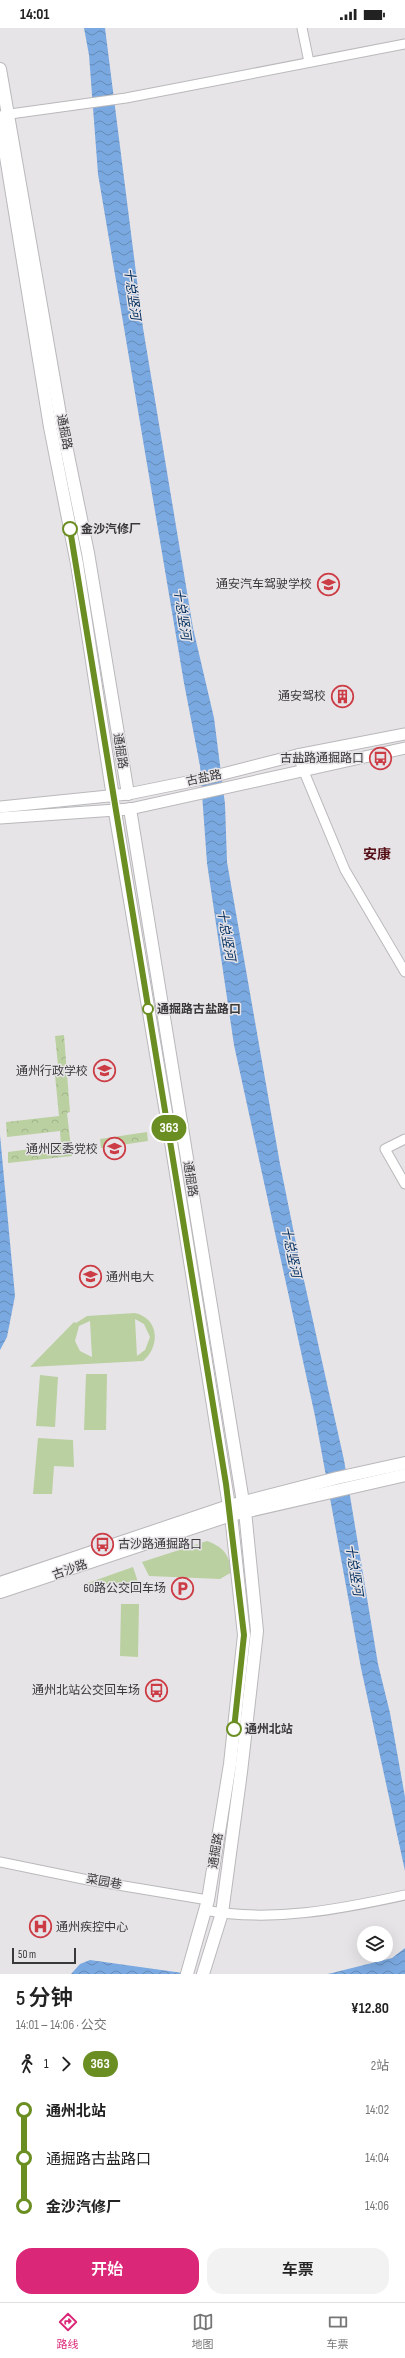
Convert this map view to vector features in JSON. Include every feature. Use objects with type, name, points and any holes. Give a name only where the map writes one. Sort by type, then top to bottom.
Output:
[{"type":"main road","name":"通掘路","points":[[0,69],[2,116],[9,164],[50,427],[77,564],[113,797]]},
{"type":"main road","name":"通掘路","points":[[9,164],[88,553],[128,794]]},
{"type":"main road","name":"通掘路","points":[[130,809],[244,1507],[257,1631],[241,1772],[222,1913],[204,1972]]},
{"type":"main road","name":"通掘路","points":[[115,812],[172,1150],[230,1510],[244,1635],[230,1764],[207,1905],[188,1972]]},
{"type":"main road","points":[[230,1510],[316,1496],[405,1463]]},
{"type":"main road","points":[[244,1507],[311,1485],[405,1475]]},
{"type":"main road","name":"古沙路","points":[[0,1583],[230,1510]]},
{"type":"main road","name":"古沙路","points":[[0,1592],[230,1510]]},
{"type":"street","points":[[302,28],[309,62]]},
{"type":"street","points":[[2,116],[126,98],[405,44]]},
{"type":"street","name":"古盐路","points":[[0,807],[113,797],[229,772],[297,755],[405,734]]},
{"type":"street","name":"古盐路","points":[[0,818],[115,812],[405,748]]},
{"type":"street","points":[[297,755],[345,870],[405,972]]},
{"type":"street","points":[[128,794],[130,809]]},
{"type":"street","points":[[113,797],[115,812]]},
{"type":"street","points":[[405,1139],[385,1149],[405,1184]]},
{"type":"street","name":"菜园巷","points":[[0,1862],[207,1905],[222,1913],[271,1914],[345,1908],[401,1896]]},
{"type":"green space","points":[[64,1035],[70,1112],[67,1113],[72,1156],[8,1163],[8,1152],[61,1145],[60,1131],[7,1137],[6,1122],[59,1116],[54,1065],[58,1065],[55,1036]]},
{"type":"green space","points":[[147,1132],[148,1141],[101,1148],[100,1139]]},
{"type":"green space","points":[[135,1313],[143,1316],[153,1327],[155,1334],[155,1341],[149,1355],[143,1361],[30,1367],[74,1322],[76,1323],[87,1316]],"holes":[[[135,1319],[144,1324],[150,1337],[145,1350],[137,1356]],[[90,1321],[92,1357],[80,1351],[75,1341],[79,1326]]]},
{"type":"green space","points":[[86,1374],[107,1374],[106,1430],[84,1430]]},
{"type":"green space","points":[[40,1375],[58,1377],[55,1427],[36,1426]]},
{"type":"green space","points":[[38,1438],[73,1440],[74,1467],[54,1466],[52,1494],[33,1494]]},
{"type":"green space","points":[[207,1541],[222,1549],[229,1561],[232,1572],[220,1579],[149,1576],[142,1562]]},
{"type":"green space","points":[[133,1567],[138,1582],[82,1585]]},
{"type":"green space","points":[[121,1604],[139,1604],[138,1657],[120,1656]]},
{"type":"water","name":"十总竖河","points":[[84,28],[105,28],[143,328],[193,628],[214,718],[225,804],[227,862],[280,1164],[299,1258],[344,1460],[378,1664],[390,1713],[405,1797],[405,1871],[361,1668],[315,1416],[234,1045],[207,863],[200,766],[184,683],[98,174],[89,55]]},
{"type":"water","points":[[0,1135],[15,1296],[7,1337],[0,1350]]},
{"type":"water","points":[[405,1948],[405,1974],[328,1974],[376,1962],[393,1962],[393,1957]]},
{"type":"water","points":[[90,1960],[190,1974],[71,1974],[80,1964]]},
{"type":"bus line","name":"363","points":[[70,529],[77,564],[115,812],[171,1142],[231,1515],[244,1635],[234,1729]]},
{"type":"place","name":"金沙汽修厂","points":[[70,529]]},
{"type":"place","name":"通安汽车驾驶学校","points":[[328,584]]},
{"type":"place","name":"通安驾校","points":[[342,696]]},
{"type":"place","name":"古盐路通掘路口","points":[[380,758]]},
{"type":"place","name":"通掘路古盐路口","points":[[148,1009]]},
{"type":"place","name":"通州行政学校","points":[[104,1071]]},
{"type":"place","name":"通州区委党校","points":[[114,1149]]},
{"type":"place","name":"通州电大","points":[[90,1277]]},
{"type":"place","name":"古沙路通掘路口","points":[[103,1544]]},
{"type":"place","name":"60路公交回车场","points":[[182,1588]]},
{"type":"place","name":"通州北站公交回车场","points":[[156,1690]]},
{"type":"place","name":"通州北站","points":[[234,1729]]},
{"type":"place","name":"通州疾控中心","points":[[41,1927]]},
{"type":"district","name":"安康","points":[[377,854]]}]
